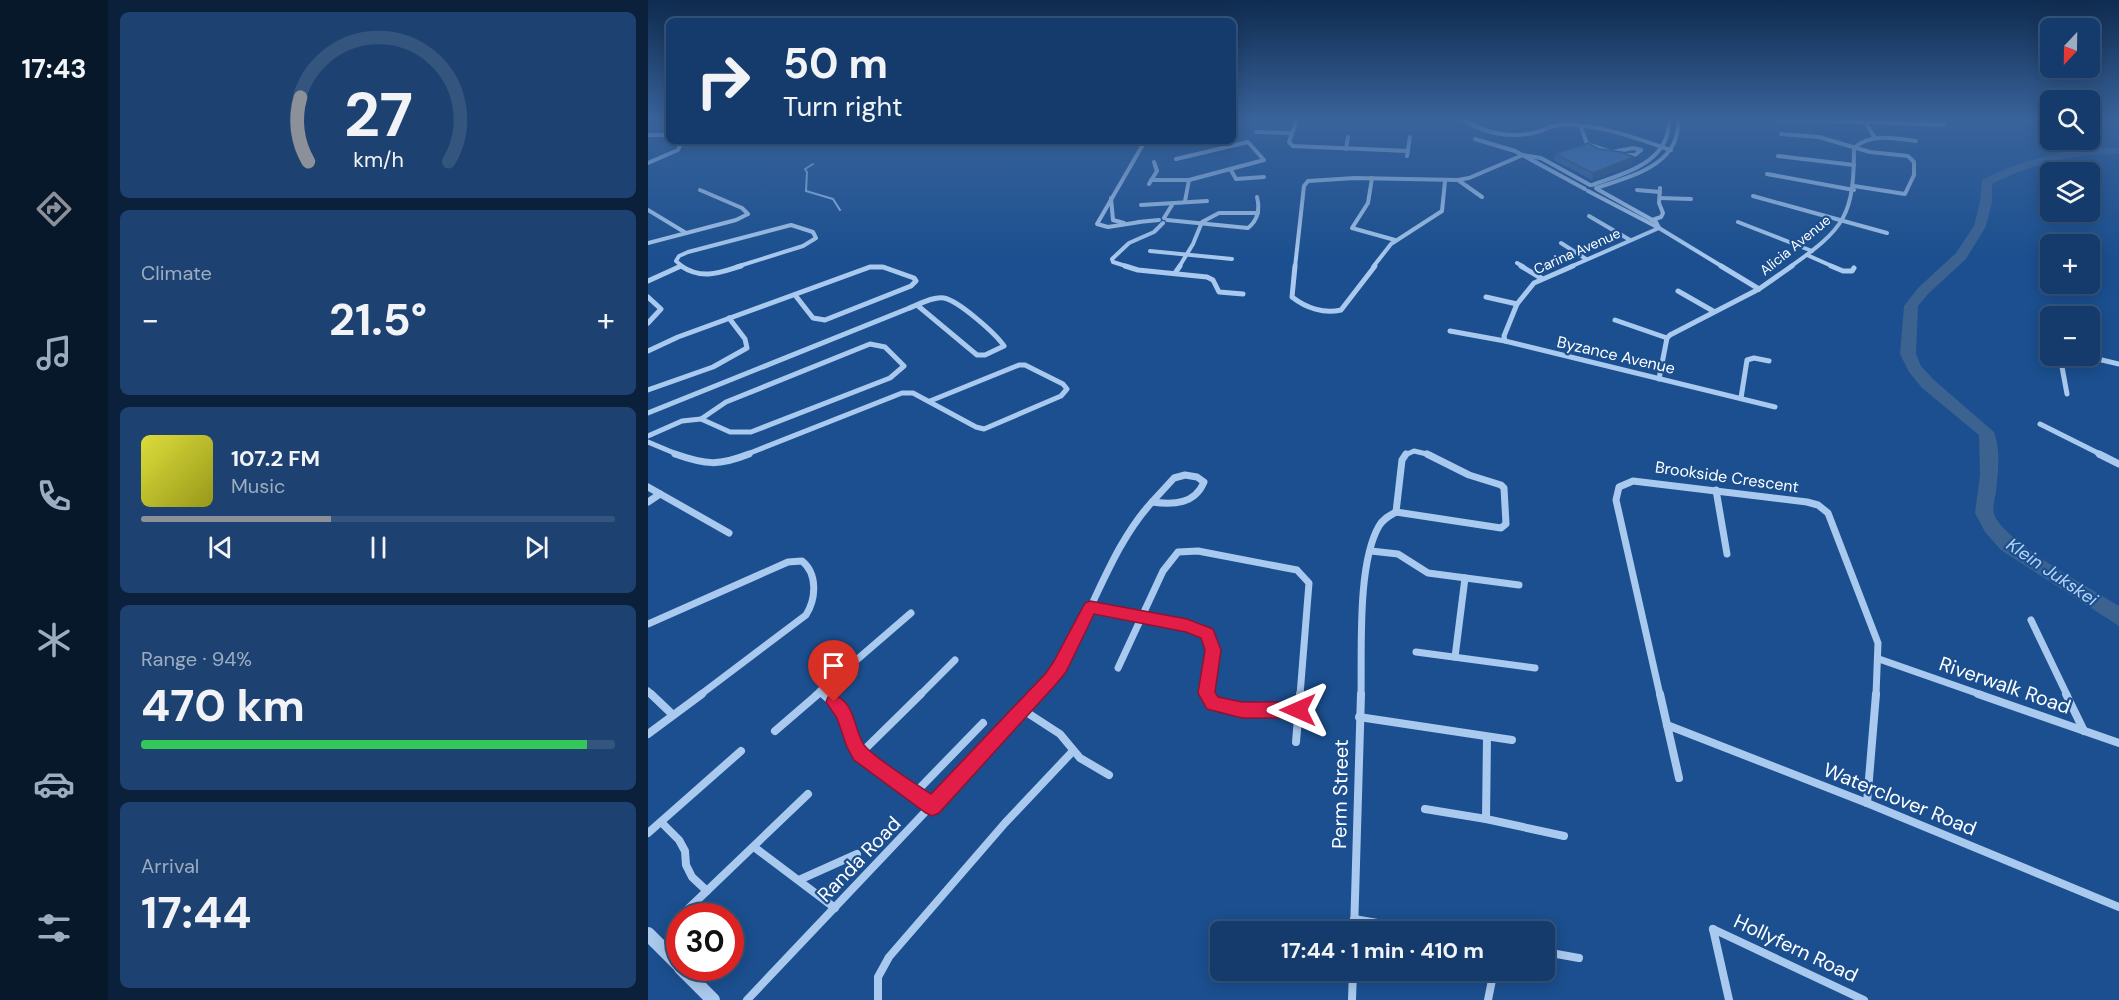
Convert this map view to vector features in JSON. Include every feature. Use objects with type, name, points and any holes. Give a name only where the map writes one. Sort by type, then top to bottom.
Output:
[{"type":"street","points":[[1130,166],[1097,224],[1108,227],[1163,220],[1248,228],[1255,223],[1259,204],[1257,197]]},
{"type":"street","points":[[1155,166],[1157,171],[1150,182],[1189,180],[1245,166]]},
{"type":"street","points":[[1445,181],[1442,211],[1395,240],[1341,310],[1327,311],[1297,301],[1292,297],[1306,182],[1319,178],[1458,180],[1469,178],[1497,166]]},
{"type":"street","points":[[1544,166],[1659,228],[1759,289]]},
{"type":"street","points":[[1555,166],[1652,220],[1659,228]]},
{"type":"street","points":[[1587,190],[1639,166]]},
{"type":"street","points":[[1594,187],[1632,175],[1652,166]]},
{"type":"street","name":"Alicia Avenue","points":[[1667,338],[1713,311],[1759,289],[1807,255],[1844,221],[1854,188],[1854,166]]},
{"type":"street","points":[[1767,174],[1905,194],[1914,175],[1915,166]]},
{"type":"street","points":[[1231,170],[1236,179],[1264,177]]},
{"type":"street","points":[[1560,175],[1567,172]]},
{"type":"street","points":[[1626,172],[1632,175]]},
{"type":"street","points":[[1372,178],[1368,203],[1352,228],[1395,240]]},
{"type":"street","points":[[1185,201],[1189,180]]},
{"type":"street","points":[[1458,180],[1482,197]]},
{"type":"street","points":[[648,243],[736,220],[748,214],[735,204],[713,198],[700,190]]},
{"type":"street","points":[[1636,190],[1660,190],[1659,203],[1663,214],[1652,220]]},
{"type":"street","points":[[1753,196],[1887,233]]},
{"type":"street","points":[[1111,198],[1115,222]]},
{"type":"street","points":[[1660,198],[1691,199]]},
{"type":"street","points":[[1141,205],[1172,205],[1185,201],[1207,201]]},
{"type":"street","points":[[1172,205],[1157,232],[1129,243],[1112,261],[1129,268],[1207,277],[1213,280],[1219,292],[1243,294]]},
{"type":"street","points":[[1619,208],[1626,205]]},
{"type":"street","points":[[648,210],[686,233]]},
{"type":"street","points":[[1175,273],[1195,240],[1202,222],[1221,213],[1257,213]]},
{"type":"street","points":[[1589,216],[1630,240]]},
{"type":"street","points":[[1108,227],[1115,222],[1140,222]]},
{"type":"street","points":[[1738,222],[1812,250]]},
{"type":"street","points":[[648,281],[681,266],[699,274],[717,274],[803,246],[816,237],[813,232],[798,226],[781,226],[682,254],[676,261],[681,266]]},
{"type":"street","name":"Carina Avenue","points":[[1505,341],[1504,336],[1517,304],[1527,289],[1541,278],[1659,228]]},
{"type":"street","points":[[1561,243],[1586,259]]},
{"type":"street","points":[[1150,251],[1232,259]]},
{"type":"street","points":[[1807,255],[1844,271],[1851,271],[1854,268]]},
{"type":"street","points":[[1517,263],[1541,278]]},
{"type":"street","points":[[648,351],[729,318],[878,266],[914,278],[916,281],[912,286],[825,320],[813,318],[795,295]]},
{"type":"street","points":[[1678,291],[1713,311]]},
{"type":"street","points":[[648,297],[661,309],[648,323]]},
{"type":"street","points":[[1486,297],[1517,304]]},
{"type":"street","points":[[648,413],[918,305],[945,298],[1000,340],[1004,346],[985,356],[977,355],[918,305]]},
{"type":"street","points":[[649,389],[727,360],[747,348],[745,339],[729,318]]},
{"type":"street","points":[[1615,320],[1667,338],[1659,379]]},
{"type":"street","name":"Byzance Avenue","points":[[1450,331],[1505,341],[1775,407]]},
{"type":"street","points":[[648,436],[687,420],[701,419],[726,402],[870,344],[884,346],[904,366],[890,378],[745,434],[729,433],[701,419]]},
{"type":"street","points":[[1741,398],[1747,360],[1756,358],[1769,361]]},
{"type":"street","points":[[2100,360],[2119,364]]},
{"type":"street","points":[[648,442],[688,459],[711,464],[733,461],[902,393],[913,393],[930,400],[976,427],[984,429],[1061,396],[1067,389],[1063,384],[1019,364],[930,400]]},
{"type":"street","points":[[2062,366],[2067,394]]},
{"type":"street","points":[[2040,424],[2119,464]]},
{"type":"street","points":[[1410,451],[1434,456],[1473,476],[1498,483],[1504,488],[1506,524],[1501,528],[1396,512],[1402,460],[1410,451]]},
{"type":"street","name":"Randa Road","points":[[747,1000],[1023,710],[1060,666],[1128,532],[1152,502],[1178,476],[1197,477],[1204,482],[1199,494],[1192,500],[1152,502]]},
{"type":"street","name":"Brookside Crescent","points":[[1679,778],[1616,492],[1625,483],[1638,480],[1807,502],[1826,510],[1835,526],[1876,635],[1879,659],[1867,803]]},
{"type":"street","points":[[648,487],[729,533]]},
{"type":"street","points":[[1716,490],[1727,554]]},
{"type":"street","points":[[648,502],[660,494]]},
{"type":"street","name":"Perm Street","points":[[1354,919],[1365,585],[1376,528],[1384,518],[1396,512]]},
{"type":"street","points":[[1118,668],[1163,571],[1178,552],[1198,551],[1297,570],[1309,583],[1309,592],[1296,742]]},
{"type":"street","points":[[1371,551],[1398,554],[1428,573],[1519,585]]},
{"type":"street","points":[[648,624],[788,562],[802,561],[810,569],[813,604],[806,615],[648,734]]},
{"type":"street","points":[[1455,657],[1465,579]]},
{"type":"street","points":[[1090,607],[1195,627],[1207,634],[1213,650],[1207,693],[1212,704],[1242,710],[1298,710]]},
{"type":"street","points":[[775,731],[911,613]]},
{"type":"street","points":[[2031,621],[2084,731]]},
{"type":"street","points":[[1416,652],[1535,668]]},
{"type":"street","name":"Riverwalk Road","points":[[1879,659],[2119,743]]},
{"type":"street","points":[[860,754],[955,660]]},
{"type":"street","points":[[648,691],[673,715]]},
{"type":"street","points":[[820,691],[844,713],[855,747],[860,754],[932,806]]},
{"type":"street","points":[[1023,710],[1060,734],[1072,751],[1109,775]]},
{"type":"street","points":[[1359,717],[1512,740]]},
{"type":"street","points":[[915,793],[982,723]]},
{"type":"street","name":"Waterclover Road","points":[[1667,725],[1867,803],[2119,907]]},
{"type":"street","points":[[1486,737],[1486,819]]},
{"type":"street","points":[[648,833],[741,751]]},
{"type":"street","points":[[878,1000],[876,990],[879,974],[889,957],[1025,801],[1072,751]]},
{"type":"street","points":[[694,903],[808,794]]},
{"type":"street","points":[[1425,809],[1486,819],[1564,836]]},
{"type":"street","points":[[661,822],[685,851],[686,865],[692,877],[707,891]]},
{"type":"street","points":[[754,847],[835,908]]},
{"type":"street","points":[[799,880],[857,854]]},
{"type":"street","points":[[1354,919],[1366,921]]},
{"type":"street","name":"Hollyfern Road","points":[[1729,1000],[1713,929],[1864,1000]]},
{"type":"street","points":[[648,934],[666,953]]},
{"type":"street","points":[[1555,954],[1579,958]]},
{"type":"street","points":[[694,981],[712,1000]]},
{"type":"street","points":[[1352,1000],[1353,981]]},
{"type":"street","points":[[1488,1000],[1492,981]]},
{"type":"building","points":[[1578,166],[1612,166],[1593,173]]},
{"type":"waterway","points":[[810,166],[805,169],[807,172],[806,191],[833,199],[840,210]]},
{"type":"waterway","name":"Klein Jukskei","points":[[2023,166],[1986,182],[1986,202],[1980,226],[1961,256],[1923,291],[1911,306],[1908,354],[1914,368],[1928,384],[1986,432],[1989,440],[1989,475],[1984,513],[1992,527],[2008,545],[2119,617]]},
{"type":"route","points":[[834,702],[844,713],[855,747],[860,754],[932,806],[1052,678],[1090,607],[1195,627],[1207,634],[1211,638],[1213,650],[1207,693],[1212,704],[1242,710],[1298,710]]}]
